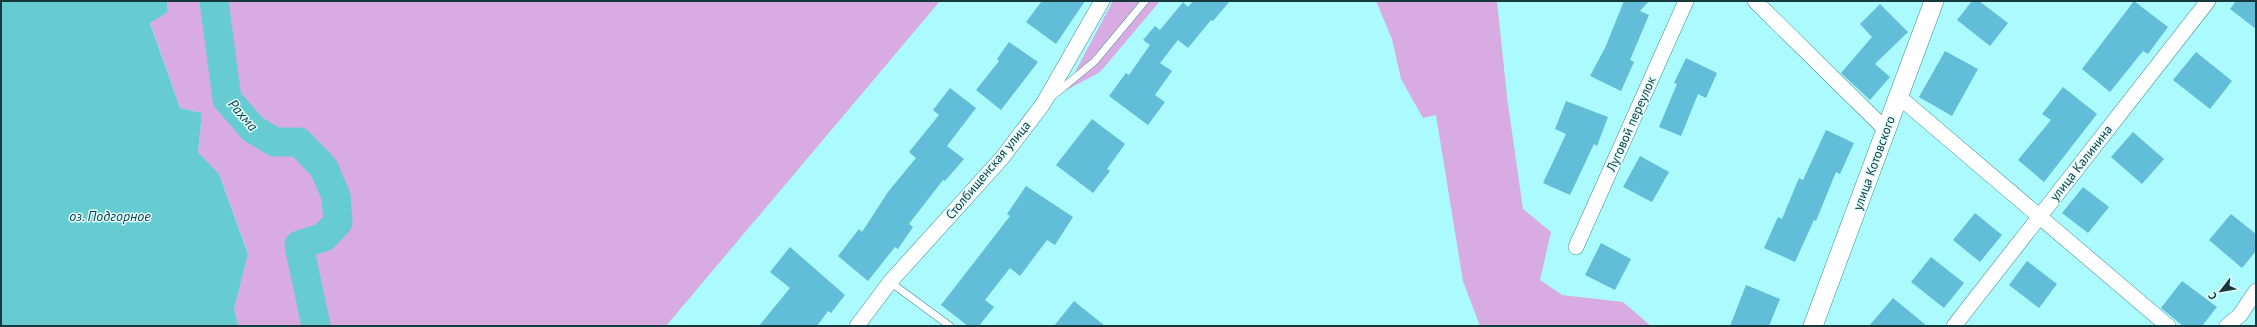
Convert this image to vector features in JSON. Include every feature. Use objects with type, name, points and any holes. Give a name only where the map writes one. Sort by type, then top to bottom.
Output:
[{"type":"street","name":"Столбищенская улица","points":[[857,326],[890,282],[1002,158],[1043,104],[1102,1]]},
{"type":"street","name":"Луговой переулок","points":[[1576,247],[1686,1]]},
{"type":"street","points":[[1755,1],[1886,130]]},
{"type":"street","name":"улица Котовского","points":[[1813,326],[1934,1]]},
{"type":"street","name":"улица Калинина","points":[[1954,326],[2208,1]]},
{"type":"street","points":[[1898,96],[2168,326]]},
{"type":"street","points":[[2227,326],[2240,315],[2256,291]]},
{"type":"lane","points":[[1043,104],[1095,61],[1145,1]]},
{"type":"lane","points":[[890,282],[950,326]]},
{"type":"shaded area","points":[[167,1],[940,1],[666,326],[238,326],[234,309],[248,253],[219,174],[198,152],[202,113],[180,108],[150,22],[168,12]]},
{"type":"shaded area","points":[[1113,1],[1160,1],[1100,72],[1065,91]]},
{"type":"shaded area","points":[[1376,1],[1497,1],[1507,97],[1523,209],[1551,232],[1540,280],[1562,295],[1623,302],[1651,326],[1480,326],[1463,281],[1436,115],[1423,118],[1401,79],[1392,39]]},
{"type":"water","name":"оз. Подгорное","points":[[1,1],[167,1],[168,12],[150,23],[180,108],[202,113],[198,152],[219,174],[248,254],[234,309],[238,326],[1,326]]},
{"type":"building","points":[[1042,1],[1085,1],[1056,44],[1026,22]]},
{"type":"building","points":[[1193,1],[1230,1],[1213,21],[1211,20],[1188,48],[1178,40],[1160,63],[1172,71],[1155,95],[1165,102],[1148,125],[1109,96],[1126,73],[1129,75],[1150,45],[1143,40],[1155,26],[1160,30],[1183,2],[1188,7]]},
{"type":"building","points":[[1624,1],[1649,1],[1640,11],[1649,15],[1630,60],[1634,62],[1621,91],[1590,76],[1605,48]]},
{"type":"building","points":[[1972,1],[1979,1],[2008,23],[1990,46],[1957,20]]},
{"type":"building","points":[[2134,1],[2168,27],[2148,54],[2143,51],[2110,92],[2082,69]]},
{"type":"building","points":[[2236,1],[2256,1],[2256,29],[2230,9]]},
{"type":"building","points":[[1880,4],[1908,32],[1875,64],[1890,77],[1870,100],[1841,73],[1872,37],[1860,24]]},
{"type":"building","points":[[1009,42],[1038,62],[1001,110],[976,90],[999,61],[997,59]]},
{"type":"building","points":[[1945,51],[1978,69],[1952,116],[1919,97]]},
{"type":"building","points":[[2196,52],[2232,81],[2210,109],[2173,80]]},
{"type":"building","points":[[1686,58],[1717,73],[1706,98],[1698,94],[1681,136],[1659,127],[1677,84],[1674,83]]},
{"type":"building","points":[[2063,87],[2097,114],[2044,182],[2018,160],[2051,120],[2042,114]]},
{"type":"building","points":[[950,88],[976,108],[947,146],[964,159],[945,181],[943,180],[909,224],[913,227],[898,249],[895,247],[868,281],[838,256],[859,229],[862,232],[888,192],[916,158],[909,152],[939,115],[933,110]]},
{"type":"building","points":[[1566,101],[1608,117],[1597,146],[1594,144],[1570,195],[1543,183],[1566,134],[1555,129]]},
{"type":"building","points":[[1092,119],[1125,144],[1107,169],[1110,171],[1093,193],[1056,165]]},
{"type":"building","points":[[1826,130],[1854,143],[1840,174],[1836,172],[1816,221],[1814,220],[1795,262],[1764,248],[1778,217],[1782,219],[1799,178],[1803,180]]},
{"type":"building","points":[[2133,132],[2164,159],[2142,184],[2111,157]]},
{"type":"building","points":[[1640,156],[1669,172],[1652,202],[1623,187]]},
{"type":"building","points":[[1026,186],[1073,217],[1055,245],[1047,240],[1020,276],[1010,268],[985,300],[994,307],[979,326],[968,326],[941,305],[1010,216],[1007,214]]},
{"type":"building","points":[[2083,187],[2109,207],[2088,233],[2062,213]]},
{"type":"building","points":[[1975,213],[2002,235],[1980,262],[1953,240]]},
{"type":"building","points":[[2231,214],[2256,234],[2256,251],[2242,268],[2209,240]]},
{"type":"building","points":[[1601,243],[1631,259],[1615,290],[1585,275]]},
{"type":"building","points":[[790,247],[845,295],[831,313],[828,311],[817,326],[759,326],[790,288],[770,272]]},
{"type":"building","points":[[1931,257],[1964,283],[1944,308],[1911,282]]},
{"type":"building","points":[[2027,261],[2057,284],[2039,308],[2009,285]]},
{"type":"building","points":[[2182,281],[2217,307],[2202,326],[2183,326],[2161,308]]},
{"type":"building","points":[[1746,285],[1780,299],[1769,326],[1730,326]]},
{"type":"building","points":[[1893,298],[1927,326],[1869,326]]},
{"type":"building","points":[[1074,301],[1105,326],[1054,326]]},
{"type":"waterway","name":"Рахма","points":[[214,1],[227,99],[253,129],[275,142],[299,142],[324,168],[336,196],[338,222],[324,237],[299,245],[316,326]]}]
